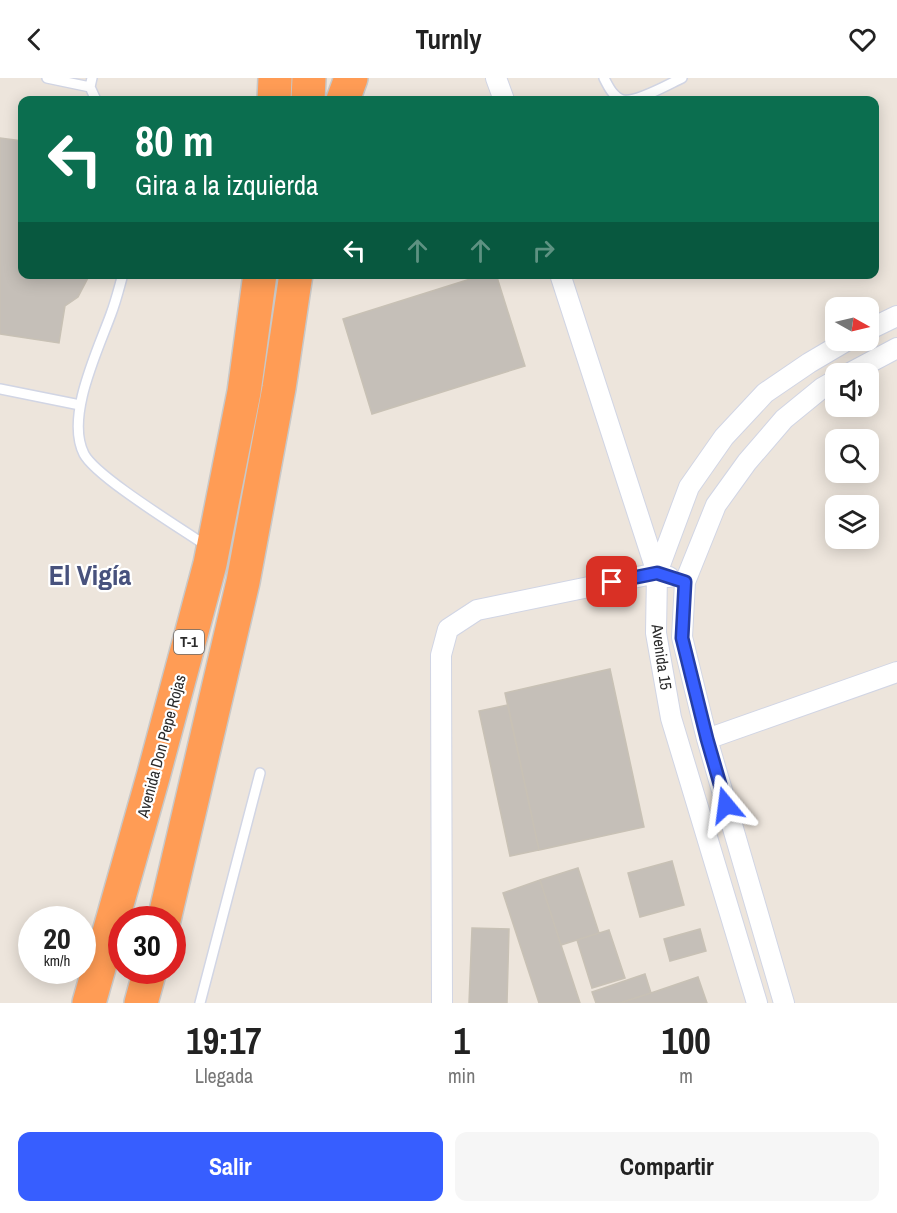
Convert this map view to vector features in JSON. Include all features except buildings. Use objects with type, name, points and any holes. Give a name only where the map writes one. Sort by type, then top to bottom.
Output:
[{"type":"highway","points":[[274,96],[275,78]]},
{"type":"highway","points":[[308,96],[309,78]]},
{"type":"highway","points":[[344,96],[351,78]]},
{"type":"highway","name":"Avenida Don Pepe Rojas","points":[[89,1003],[153,777],[213,550],[244,392],[259,279]]},
{"type":"highway","name":"T-1","points":[[167,906],[243,582],[277,399],[295,279]]},
{"type":"highway","points":[[141,1003],[146,984]]},
{"type":"street","points":[[496,78],[503,96]]},
{"type":"street","points":[[562,279],[657,573]]},
{"type":"street","points":[[879,325],[897,316]]},
{"type":"street","points":[[869,363],[897,348]]},
{"type":"street","name":"Avenida 15","points":[[757,1003],[671,718],[656,633],[657,573],[689,487],[724,437],[765,393],[829,351]]},
{"type":"street","name":"Avenida 15","points":[[784,1003],[707,739],[682,638],[685,582],[716,505],[747,462],[784,419],[825,386]]},
{"type":"street","points":[[442,1003],[441,655],[448,629],[477,610],[657,573],[685,582]]},
{"type":"street","points":[[707,739],[897,672]]},
{"type":"lane","points":[[47,78],[91,82]]},
{"type":"lane","points":[[604,78],[616,96]]},
{"type":"lane","points":[[641,96],[682,78]]},
{"type":"lane","points":[[122,279],[80,405],[78,431],[84,454],[105,476],[213,550]]},
{"type":"lane","points":[[0,389],[80,405]]},
{"type":"lane","points":[[200,1003],[260,773]]},
{"type":"district","name":"El Vigía","points":[[90,575]]},
{"type":"route","points":[[612,582],[657,573],[685,582],[682,638],[726,805]]}]
